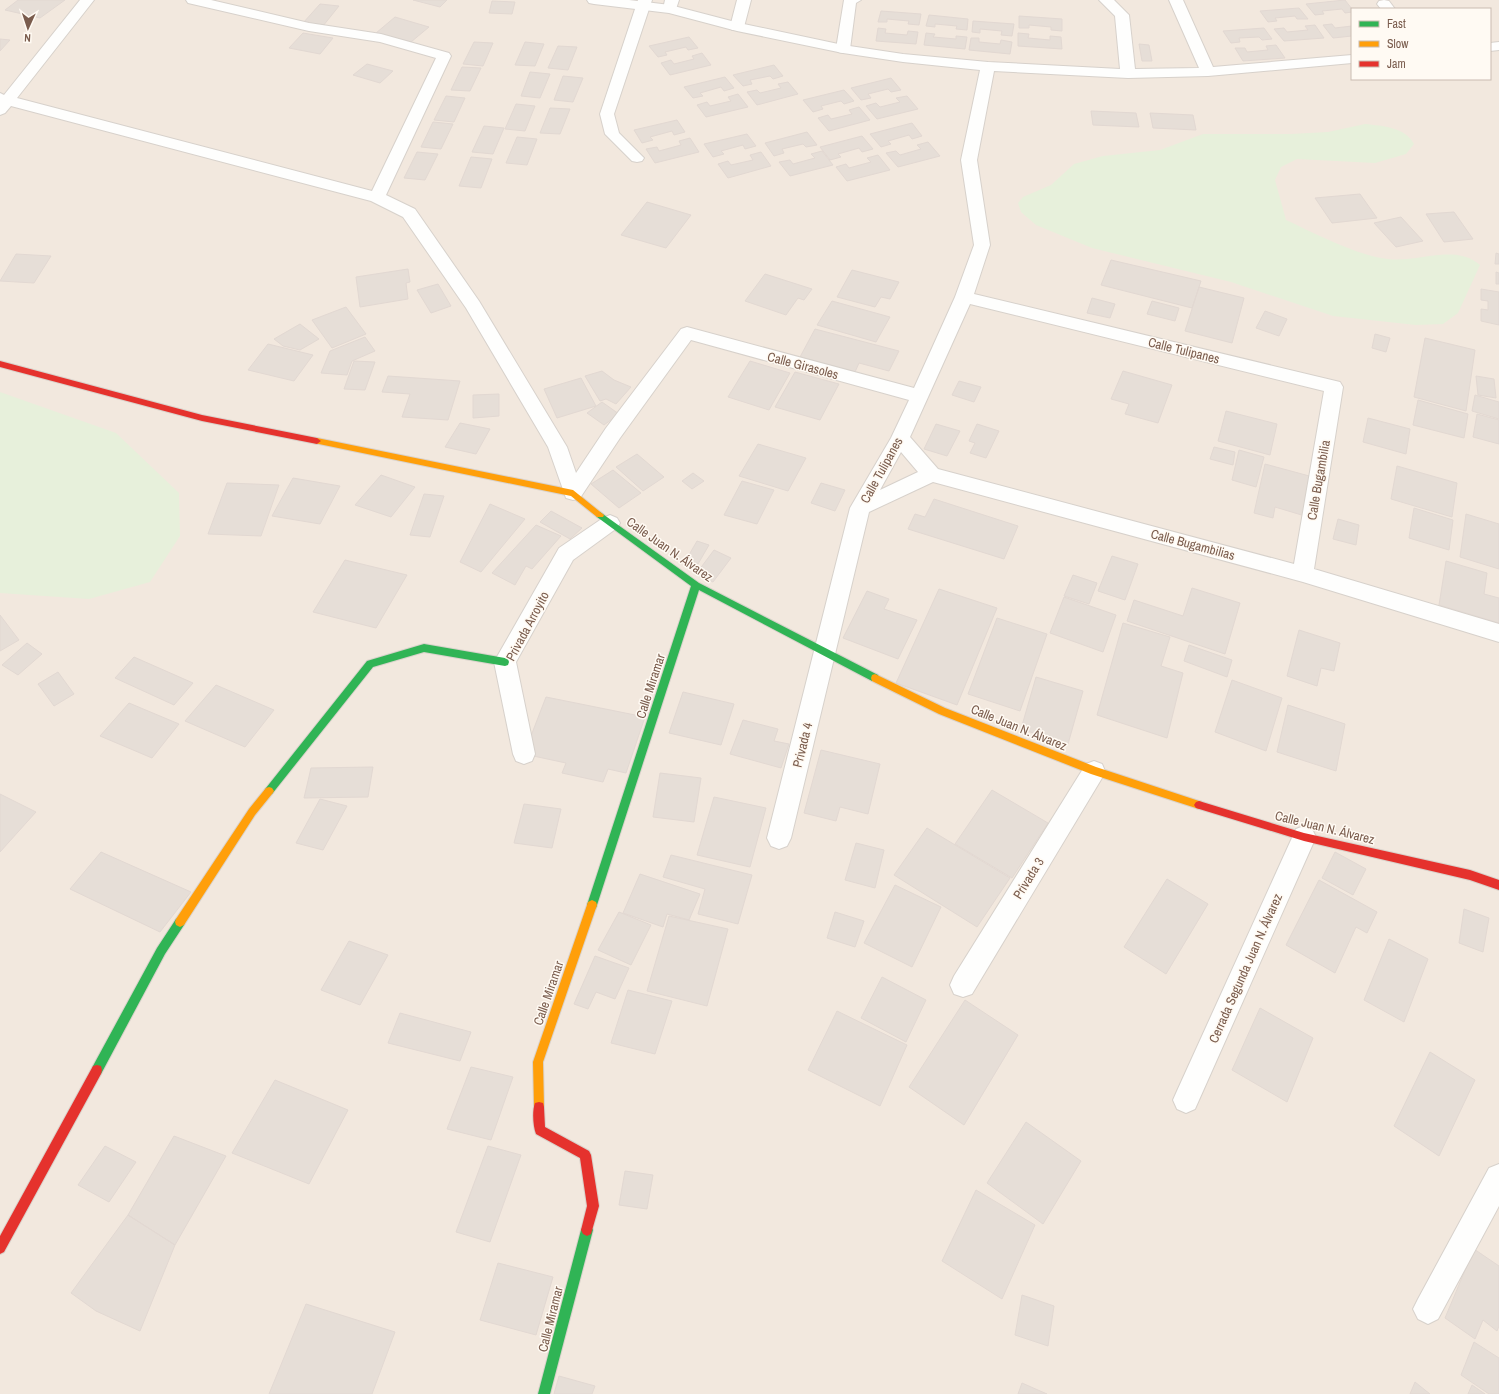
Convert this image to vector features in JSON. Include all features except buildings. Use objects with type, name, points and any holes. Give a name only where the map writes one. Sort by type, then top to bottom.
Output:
[{"type":"street","points":[[87,0],[2,103],[377,197],[409,213],[473,305],[557,446],[573,493]]},
{"type":"street","points":[[193,0],[309,27],[381,38],[444,56],[377,197]]},
{"type":"street","points":[[594,0],[671,4],[737,27],[844,50],[903,58],[988,66],[1128,74],[1208,72],[1351,59]]},
{"type":"street","points":[[1106,0],[1122,15],[1128,74]]},
{"type":"street","points":[[1176,0],[1208,72]]},
{"type":"street","name":"Calle Tulipanes","points":[[824,652],[860,508],[900,438],[920,396],[964,297],[982,245],[969,160],[988,66]]},
{"type":"street","name":"Calle Tulipanes","points":[[964,297],[1334,387]]},
{"type":"street","name":"Calle Girasoles","points":[[573,493],[613,433],[687,333],[920,396]]},
{"type":"street","points":[[0,364],[202,418],[573,493]]},
{"type":"street","name":"Calle Bugambilia","points":[[1302,574],[1334,387]]},
{"type":"street","points":[[860,508],[931,474],[900,438]]},
{"type":"street","name":"Calle Bugambilias","points":[[931,474],[1302,574],[1499,633]]},
{"type":"street","name":"Calle Juan N. Álvarez","points":[[573,493],[610,523],[696,585],[824,652],[942,711],[1094,771],[1304,837],[1470,875],[1499,885]]},
{"type":"street","name":"Privada Arroyito","points":[[524,754],[505,662],[566,554],[610,523]]},
{"type":"street","name":"Calle Miramar","points":[[544,1394],[593,1206],[585,1155],[540,1130],[538,1062],[601,880],[696,585]]},
{"type":"street","points":[[0,1248],[160,951],[252,812],[370,664],[424,648],[505,662]]},
{"type":"street","name":"Privada 4","points":[[779,838],[824,652]]},
{"type":"street","name":"Privada 3","points":[[963,985],[1094,771]]},
{"type":"street","name":"Cerrada Segunda Juan N. Álvarez","points":[[1186,1100],[1304,837]]},
{"type":"street","points":[[1428,1309],[1499,1178]]},
{"type":"lane","points":[[737,27],[744,0]]},
{"type":"lane","points":[[844,50],[850,2],[854,0]]},
{"type":"lane","points":[[637,158],[612,134],[607,114],[644,2]]},
{"type":"shaded area","points":[[0,0],[1499,0],[1499,1394],[0,1394]]},
{"type":"green space","points":[[1365,124],[1393,128],[1405,134],[1414,144],[1406,154],[1375,163],[1297,159],[1281,167],[1275,180],[1286,220],[1350,249],[1376,257],[1400,260],[1448,254],[1459,255],[1480,265],[1458,313],[1443,324],[1416,325],[1333,316],[1231,282],[1092,248],[1036,225],[1021,212],[1018,203],[1023,197],[1051,185],[1074,164],[1103,156],[1160,150],[1203,134],[1291,134],[1328,132]]},
{"type":"green space","points":[[0,392],[116,433],[179,493],[180,536],[150,582],[89,599],[0,593]]},
{"type":"traffic: fast","points":[[600,515],[696,585],[875,678]]},
{"type":"traffic: fast","points":[[592,905],[696,585]]},
{"type":"traffic: fast","points":[[269,791],[370,664],[424,648],[505,662]]},
{"type":"traffic: fast","points":[[97,1070],[161,951],[180,922]]},
{"type":"traffic: fast","points":[[544,1394],[587,1230]]},
{"type":"traffic: slow","points":[[317,441],[573,493],[600,515]]},
{"type":"traffic: slow","points":[[875,678],[942,711],[1094,771],[1199,805]]},
{"type":"traffic: slow","points":[[180,922],[252,812],[269,791]]},
{"type":"traffic: slow","points":[[539,1107],[538,1062],[592,905]]},
{"type":"traffic: jam","points":[[0,364],[202,418],[317,441]]},
{"type":"traffic: jam","points":[[1199,805],[1304,837],[1470,875],[1499,885]]},
{"type":"traffic: jam","points":[[0,1248],[97,1070]]},
{"type":"traffic: jam","points":[[539,1107],[540,1130],[585,1155],[593,1206],[587,1230]]}]
